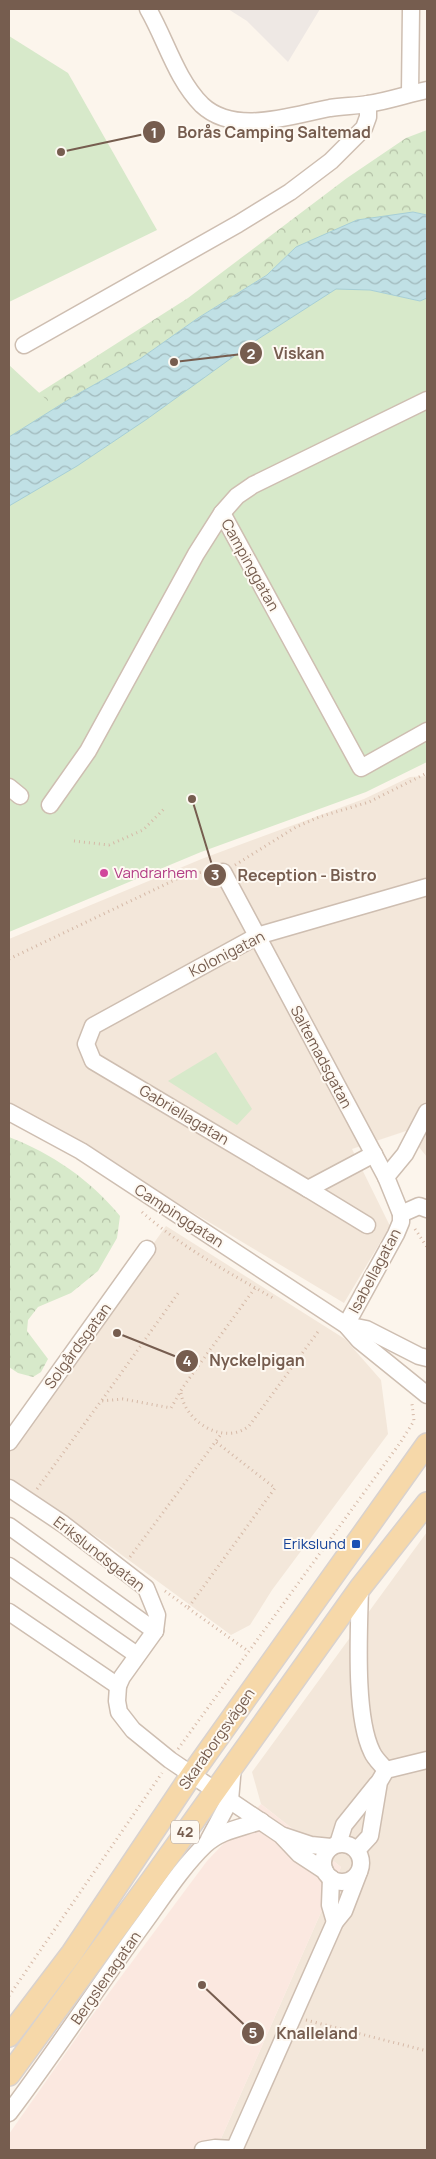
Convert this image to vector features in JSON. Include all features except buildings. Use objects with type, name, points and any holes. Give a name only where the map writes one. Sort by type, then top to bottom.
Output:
[{"type":"main road","name":"Skaraborgsvägen","points":[[9,2036],[72,1953],[192,1774],[427,1444]]},
{"type":"main road","name":"Skaraborgsvägen","points":[[9,2075],[222,1795],[233,1766],[360,1588],[427,1503]]},
{"type":"street","points":[[148,9],[185,82],[203,106],[214,113],[233,120],[254,121],[368,104],[427,90]]},
{"type":"street","points":[[410,9],[410,94]]},
{"type":"street","points":[[24,345],[238,224],[290,192],[331,161],[364,128],[368,104]]},
{"type":"street","points":[[222,514],[237,496],[253,486],[427,400]]},
{"type":"street","name":"Campinggatan","points":[[50,804],[88,751],[196,554],[222,514],[361,768],[427,731]]},
{"type":"street","name":"Saltemadsgatan","points":[[223,872],[386,1177]]},
{"type":"street","name":"Kolonigatan","points":[[93,1026],[257,936],[427,887]]},
{"type":"street","name":"Gabriellagatan","points":[[93,1026],[86,1044],[93,1061],[367,1225]]},
{"type":"street","name":"Campinggatan","points":[[9,1112],[81,1151],[346,1325],[359,1340],[427,1395]]},
{"type":"street","points":[[386,1177],[405,1154],[427,1112]]},
{"type":"street","points":[[308,1190],[374,1154]]},
{"type":"street","name":"Isabellagatan","points":[[346,1325],[401,1222],[401,1214],[386,1177]]},
{"type":"street","points":[[401,1214],[419,1206],[427,1209]]},
{"type":"street","name":"Solgårdsgatan","points":[[9,1442],[147,1249]]},
{"type":"street","name":"Campinggatan","points":[[346,1325],[366,1330],[418,1356],[427,1358]]},
{"type":"street","name":"Erikslundsgatan","points":[[9,1488],[63,1524],[146,1588],[157,1615],[155,1631]]},
{"type":"street","points":[[9,1526],[155,1631],[137,1655],[118,1686],[117,1702],[119,1712],[133,1730],[170,1760],[281,1835],[299,1854],[328,1874],[343,1882],[355,1877],[359,1872]]},
{"type":"street","points":[[9,1566],[137,1655]]},
{"type":"street","points":[[356,1850],[370,1836],[382,1776],[372,1752],[364,1724],[359,1656],[360,1588]]},
{"type":"street","points":[[9,1612],[118,1686]]},
{"type":"street","points":[[335,1922],[330,1905],[328,1874],[324,1858],[334,1846],[344,1826],[382,1776],[427,1760]]},
{"type":"street","name":"Bergslenagatan","points":[[205,1845],[222,1795]]},
{"type":"street","name":"Bergslenagatan","points":[[9,2113],[167,1893],[205,1845],[223,1832],[261,1821]]},
{"type":"street","points":[[203,2150],[215,2148],[234,2150],[335,1922],[344,1911],[359,1872],[361,1863],[356,1850],[344,1844],[334,1846],[310,1845],[281,1835]]},
{"type":"path","points":[[9,959],[185,875],[202,871],[223,872],[296,827],[319,817],[369,802],[427,773]]},
{"type":"path","points":[[74,841],[108,845],[143,830],[165,808]]},
{"type":"path","points":[[136,1207],[162,1230],[276,1300]]},
{"type":"path","points":[[101,1400],[123,1399],[172,1408],[180,1392],[256,1288]]},
{"type":"path","points":[[28,1501],[179,1292]]},
{"type":"path","points":[[312,1324],[325,1332]]},
{"type":"path","points":[[180,1392],[182,1403],[187,1411],[203,1425],[222,1433],[234,1434],[249,1426],[320,1329]]},
{"type":"path","points":[[9,1996],[170,1760],[400,1443],[414,1421],[414,1408],[411,1401]]},
{"type":"path","points":[[122,1568],[222,1433]]},
{"type":"path","points":[[188,1608],[275,1488],[216,1442]]},
{"type":"path","points":[[159,1587],[248,1651]]},
{"type":"path","points":[[306,2020],[427,2051]]},
{"type":"shaded area","points":[[228,9],[320,9],[288,62],[247,21]]},
{"type":"shaded area","points":[[427,776],[427,1157],[406,1131],[352,1149],[390,1226],[344,1303],[87,1149],[9,1108],[9,939],[204,858],[364,799],[410,777]]},
{"type":"shaded area","points":[[166,1226],[345,1339],[381,1380],[388,1434],[272,1590],[250,1625],[231,1635],[100,1539],[9,1481],[9,1447]]},
{"type":"shaded area","points":[[427,1532],[427,2150],[216,2150],[341,1867],[261,1804],[252,1772]]},
{"type":"shaded area","points":[[261,1804],[341,1867],[216,2150],[9,2150],[9,2134],[91,2017],[207,1861]]},
{"type":"green space","points":[[9,36],[68,73],[157,230],[9,302]]},
{"type":"green space","points":[[427,130],[427,215],[413,212],[296,247],[267,275],[198,318],[140,359],[76,395],[18,433],[9,412],[188,298],[347,178],[406,138]]},
{"type":"green space","points":[[336,288],[370,290],[420,301],[427,298],[427,762],[366,792],[201,852],[9,932],[9,365],[101,450],[255,341]]},
{"type":"green space","points":[[216,1052],[252,1109],[237,1125],[168,1081]]},
{"type":"green space","points":[[9,1137],[40,1151],[69,1169],[83,1179],[120,1216],[117,1238],[98,1271],[71,1293],[38,1307],[28,1320],[27,1331],[48,1359],[41,1372],[33,1377],[18,1373],[9,1367]]},
{"type":"water","points":[[413,212],[427,215],[427,298],[420,301],[370,290],[336,289],[255,341],[147,419],[77,466],[9,506],[9,437],[76,395],[140,359],[198,318],[267,275],[296,247],[357,220]]},
{"type":"place","name":"Borås Camping Saltemad","points":[[61,152]]},
{"type":"place","name":"Viskan","points":[[174,362]]},
{"type":"place","name":"Reception - Bistro","points":[[192,799]]},
{"type":"place","name":"Vandrarhem","points":[[104,873]]},
{"type":"place","name":"Nyckelpigan","points":[[117,1333]]},
{"type":"place","name":"Erikslund","points":[[356,1544]]},
{"type":"place","name":"Knalleland","points":[[202,1985]]}]
